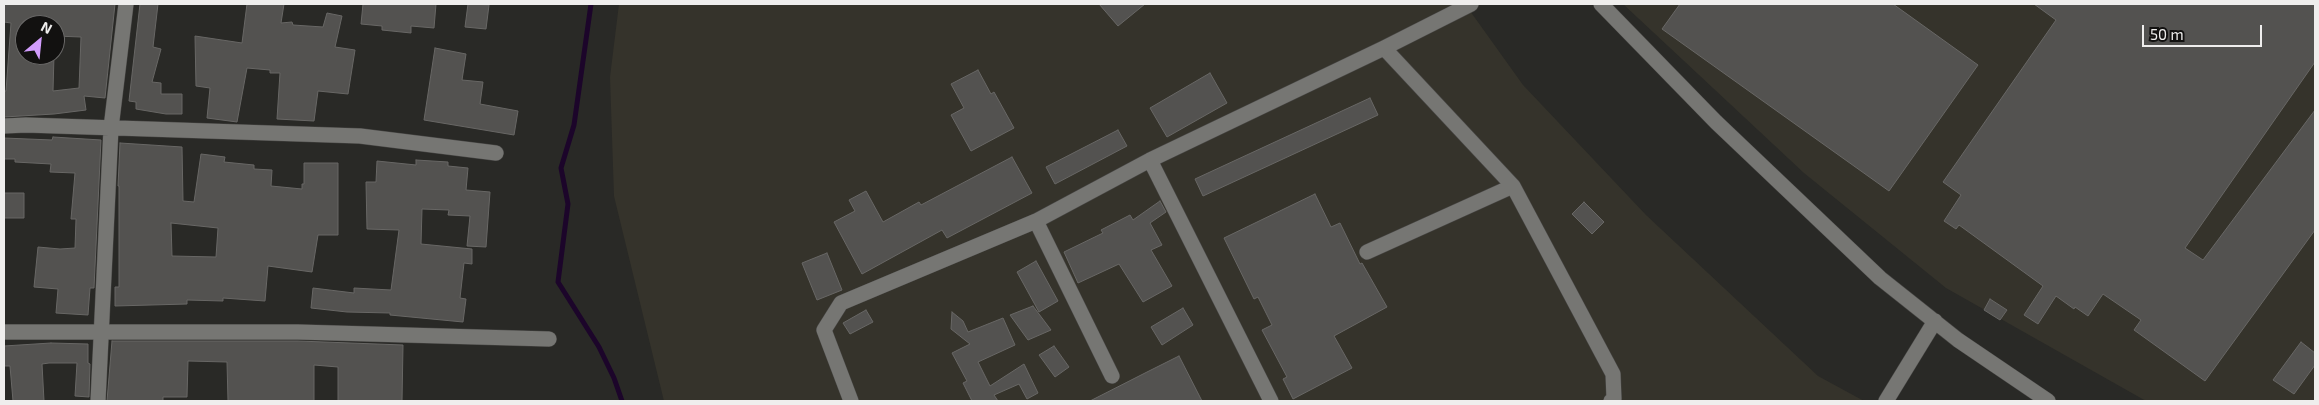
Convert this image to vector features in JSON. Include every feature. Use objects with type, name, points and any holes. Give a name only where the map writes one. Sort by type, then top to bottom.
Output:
[{"type":"street","points":[[98,401],[111,128],[126,4]]},
{"type":"street","points":[[851,401],[824,330],[841,303],[1036,221],[1150,160],[1472,4]]},
{"type":"street","points":[[1601,4],[1716,122],[1880,278],[1935,321],[2048,401]]},
{"type":"street","points":[[1384,48],[1513,186],[1613,374],[1614,399],[1612,401]]},
{"type":"street","points":[[4,126],[360,136],[496,153]]},
{"type":"street","points":[[1150,160],[1271,401]]},
{"type":"street","points":[[1367,252],[1513,186]]},
{"type":"street","points":[[1036,221],[1112,376]]},
{"type":"street","points":[[1886,401],[1935,321]]},
{"type":"street","points":[[4,332],[101,330],[298,332],[549,339]]},
{"type":"shaded area","points":[[619,4],[1465,4],[1523,85],[1646,215],[1818,376],[1864,401],[664,401],[614,196],[610,77]]},
{"type":"shaded area","points":[[1623,4],[2315,4],[2315,401],[2146,401],[1946,288],[1804,173]]},
{"type":"building","points":[[4,4],[115,4],[105,98],[84,96],[86,110],[4,117],[4,91],[6,91],[11,23],[4,22]]},
{"type":"building","points":[[140,4],[158,4],[153,47],[161,49],[152,82],[161,83],[161,94],[182,94],[182,114],[166,114],[136,109],[136,102],[129,101]]},
{"type":"building","points":[[247,4],[284,4],[281,23],[292,22],[293,25],[323,27],[327,13],[342,16],[335,47],[355,50],[348,94],[318,91],[314,121],[277,119],[280,73],[247,68],[237,122],[207,118],[210,88],[196,86],[195,36],[242,43]]},
{"type":"building","points":[[363,4],[436,4],[434,28],[411,26],[411,33],[382,30],[382,26],[361,24]]},
{"type":"building","points":[[468,4],[489,5],[486,29],[465,27]]},
{"type":"building","points":[[1099,4],[1145,4],[1118,26]]},
{"type":"building","points":[[1680,4],[1893,4],[1978,65],[1889,191],[1662,29]]},
{"type":"building","points":[[2034,4],[2315,4],[2315,62],[2185,248],[2203,260],[2315,110],[2315,230],[2205,381],[2134,330],[2141,320],[2103,294],[2088,316],[2056,296],[2038,324],[2024,315],[2043,286],[1959,225],[1956,229],[1944,221],[1961,195],[1943,182],[2056,20]]},
{"type":"building","points":[[435,48],[466,54],[462,80],[483,82],[480,104],[518,111],[514,135],[424,120]]},
{"type":"building","points":[[978,70],[991,94],[994,92],[1014,128],[971,151],[951,115],[964,108],[951,84]]},
{"type":"building","points":[[1210,73],[1227,103],[1167,137],[1150,108]]},
{"type":"building","points":[[1370,98],[1378,115],[1203,196],[1195,179]]},
{"type":"building","points":[[1118,130],[1127,146],[1055,184],[1046,167]]},
{"type":"building","points":[[53,137],[101,140],[94,288],[90,288],[88,315],[56,313],[58,289],[34,287],[38,247],[75,248],[76,219],[71,219],[75,173],[50,172],[51,164],[15,162],[15,159],[4,159],[4,138],[52,140]]},
{"type":"building","points":[[120,143],[182,147],[183,201],[194,202],[201,154],[225,157],[224,162],[254,165],[254,169],[272,170],[271,186],[302,189],[302,184],[304,184],[304,163],[338,163],[338,235],[318,235],[312,272],[268,266],[265,301],[223,298],[223,301],[187,300],[187,304],[115,306],[115,287],[119,287],[118,186]],"holes":[[[171,223],[218,228],[216,257],[172,256]]]},
{"type":"building","points":[[1012,157],[1032,193],[947,238],[942,230],[862,274],[834,222],[855,211],[849,200],[866,191],[883,222],[919,202],[921,205]]},
{"type":"building","points":[[416,160],[448,162],[448,166],[468,168],[466,190],[490,192],[486,247],[467,246],[470,216],[448,215],[449,210],[422,209],[421,244],[472,249],[472,264],[464,263],[460,298],[466,299],[463,322],[390,315],[390,313],[347,312],[311,308],[313,288],[354,293],[354,288],[391,290],[399,230],[367,229],[366,182],[376,182],[377,161],[416,165]]},
{"type":"building","points":[[4,193],[24,193],[24,218],[4,218]]},
{"type":"building","points":[[1315,194],[1331,227],[1340,223],[1360,264],[1362,263],[1387,307],[1334,336],[1352,368],[1293,399],[1283,379],[1287,377],[1262,330],[1272,325],[1258,297],[1254,299],[1224,238]]},
{"type":"building","points":[[1160,201],[1166,212],[1150,223],[1162,245],[1151,250],[1172,286],[1143,302],[1119,264],[1078,283],[1064,252],[1103,233],[1101,230],[1130,215],[1133,220]]},
{"type":"building","points":[[1584,202],[1604,222],[1592,234],[1572,214]]},
{"type":"building","points":[[827,253],[842,290],[817,300],[802,263]]},
{"type":"building","points":[[1036,261],[1058,301],[1039,312],[1017,272]]},
{"type":"building","points":[[1990,299],[2007,310],[2000,320],[1984,310]]},
{"type":"building","points":[[1033,306],[1051,330],[1028,340],[1010,315]]},
{"type":"building","points":[[1183,308],[1193,325],[1162,345],[1151,327]]},
{"type":"building","points":[[866,310],[873,322],[850,334],[843,323]]},
{"type":"building","points":[[952,312],[963,321],[968,332],[1003,318],[1015,345],[978,362],[990,386],[1024,364],[1038,393],[1027,399],[1019,384],[994,395],[998,401],[972,401],[963,383],[967,381],[952,353],[970,344],[951,329]]},
{"type":"building","points":[[112,341],[298,341],[403,345],[402,401],[338,401],[338,367],[314,365],[314,401],[228,401],[227,362],[188,361],[187,397],[163,397],[163,401],[107,401]]},
{"type":"building","points":[[2301,342],[2315,353],[2315,365],[2294,394],[2273,380]]},
{"type":"building","points":[[51,343],[88,344],[88,363],[90,364],[89,397],[75,396],[77,363],[49,363],[42,364],[44,401],[13,401],[10,366],[4,366],[4,346]]},
{"type":"building","points":[[1054,346],[1069,367],[1055,377],[1039,355]]},
{"type":"building","points":[[1179,356],[1202,401],[1090,401],[1147,372]]},
{"type":"waterway","points":[[591,4],[574,125],[561,168],[568,204],[558,282],[599,347],[614,378],[622,401]]}]
